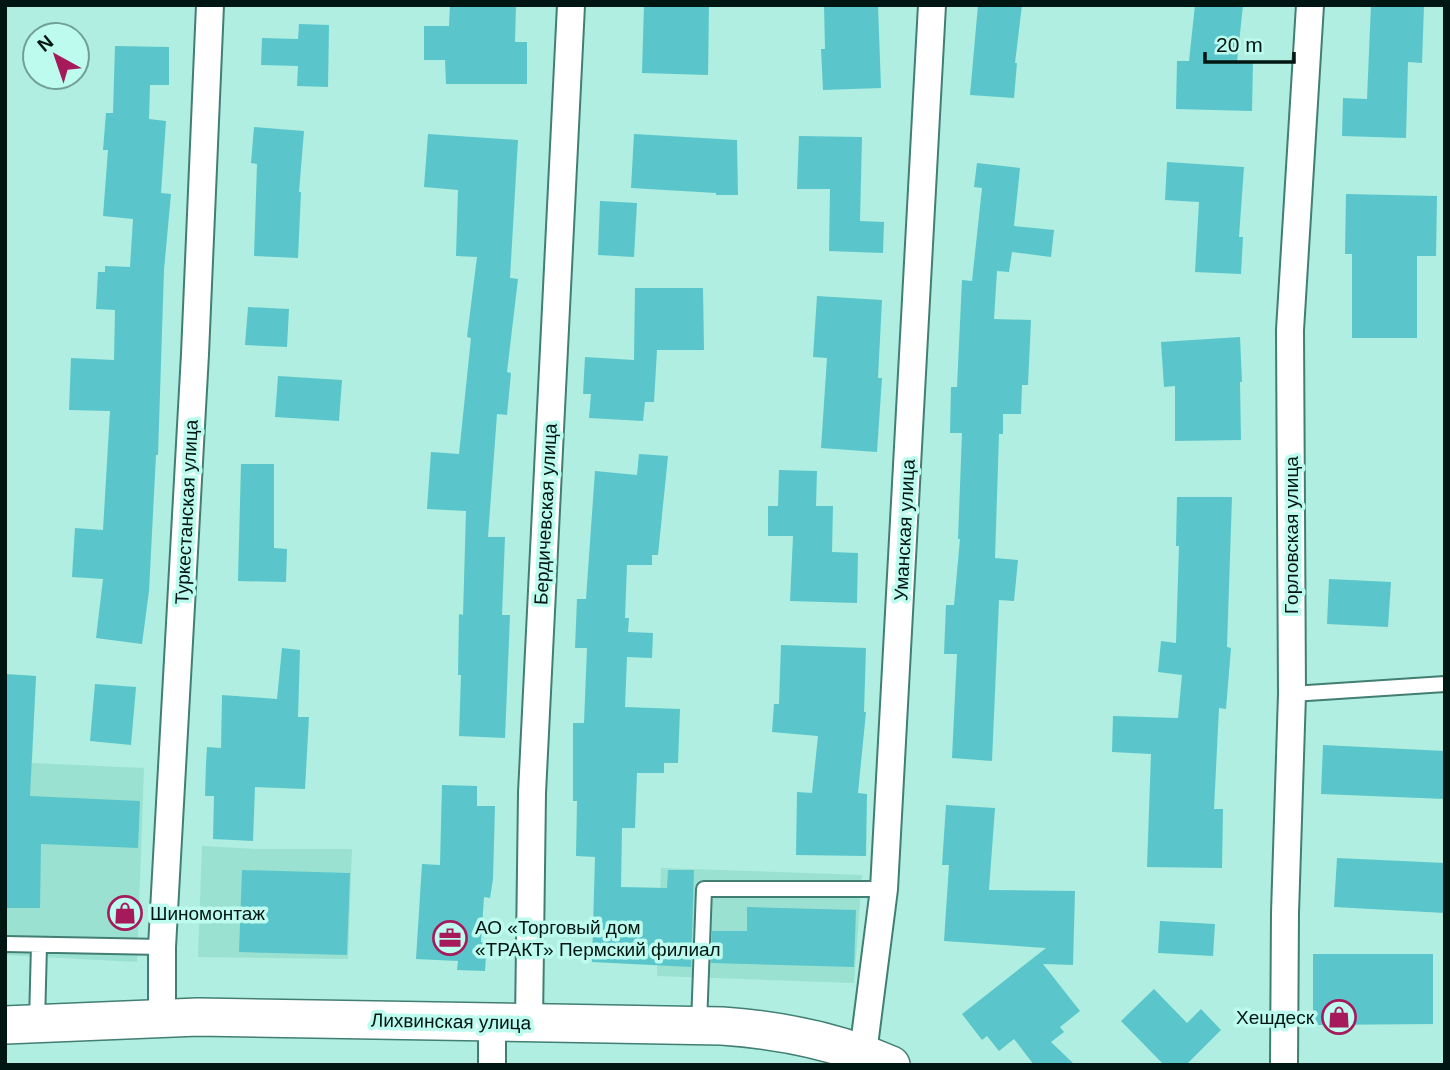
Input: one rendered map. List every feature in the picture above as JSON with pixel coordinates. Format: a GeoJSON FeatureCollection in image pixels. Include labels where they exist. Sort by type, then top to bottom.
{"type":"FeatureCollection","features":[{"type":"Feature","properties":{"kind":"main road","name":"Лихвинская улица"},"geometry":{"type":"LineString","coordinates":[[21,1024],[162,1018],[699,1025],[771,1031],[816,1039],[877,1059]]}},
{"type":"Feature","properties":{"kind":"street","name":"Туркестанская улица"},"geometry":{"type":"LineString","coordinates":[[162,1018],[162,947],[195,354],[210,5]]}},
{"type":"Feature","properties":{"kind":"street","name":"Бердичевская улица"},"geometry":{"type":"LineString","coordinates":[[529,1022],[532,793],[571,5]]}},
{"type":"Feature","properties":{"kind":"street","name":"Уманская улица"},"geometry":{"type":"LineString","coordinates":[[877,1059],[932,5]]}},
{"type":"Feature","properties":{"kind":"street","name":"Горловская улица"},"geometry":{"type":"LineString","coordinates":[[1284,1065],[1285,912],[1292,694],[1290,330],[1310,5]]}},
{"type":"Feature","properties":{"kind":"street"},"geometry":{"type":"LineString","coordinates":[[492,1022],[492,1065]]}},
{"type":"Feature","properties":{"kind":"lane"},"geometry":{"type":"LineString","coordinates":[[1292,694],[1445,684]]}},
{"type":"Feature","properties":{"kind":"lane"},"geometry":{"type":"LineString","coordinates":[[699,1025],[704,890],[884,889]]}},
{"type":"Feature","properties":{"kind":"lane"},"geometry":{"type":"LineString","coordinates":[[5,944],[162,947]]}},
{"type":"Feature","properties":{"kind":"lane"},"geometry":{"type":"LineString","coordinates":[[21,1024],[39,945]]}},
{"type":"Feature","properties":{"kind":"shaded area"},"geometry":{"type":"Polygon","coordinates":[[[5,674],[36,676],[32,763],[144,768],[137,962],[5,955],[5,674]]]}},
{"type":"Feature","properties":{"kind":"shaded area"},"geometry":{"type":"Polygon","coordinates":[[[202,846],[352,849],[348,959],[198,957],[202,846]]]}},
{"type":"Feature","properties":{"kind":"shaded area"},"geometry":{"type":"Polygon","coordinates":[[[661,868],[862,875],[854,983],[657,976],[661,868]]]}},
{"type":"Feature","properties":{"kind":"building"},"geometry":{"type":"Polygon","coordinates":[[[450,5],[516,5],[515,42],[527,42],[527,84],[446,84],[445,60],[424,60],[424,26],[449,26],[450,5]]]}},
{"type":"Feature","properties":{"kind":"building"},"geometry":{"type":"Polygon","coordinates":[[[644,5],[709,5],[708,75],[642,73],[644,5]]]}},
{"type":"Feature","properties":{"kind":"building"},"geometry":{"type":"Polygon","coordinates":[[[824,5],[878,5],[881,88],[823,90],[821,49],[825,49],[824,5]]]}},
{"type":"Feature","properties":{"kind":"building"},"geometry":{"type":"Polygon","coordinates":[[[978,5],[1022,5],[1014,98],[970,95],[978,5]]]}},
{"type":"Feature","properties":{"kind":"building"},"geometry":{"type":"Polygon","coordinates":[[[1195,5],[1243,5],[1237,62],[1253,62],[1252,111],[1176,109],[1177,61],[1189,61],[1195,5]]]}},
{"type":"Feature","properties":{"kind":"building"},"geometry":{"type":"Polygon","coordinates":[[[1371,5],[1424,5],[1422,63],[1408,62],[1406,138],[1342,136],[1343,98],[1367,99],[1371,5]]]}},
{"type":"Feature","properties":{"kind":"building"},"geometry":{"type":"Polygon","coordinates":[[[299,24],[329,25],[328,87],[297,86],[298,66],[261,65],[262,38],[298,39],[299,24]]]}},
{"type":"Feature","properties":{"kind":"building"},"geometry":{"type":"Polygon","coordinates":[[[115,46],[169,47],[169,85],[150,85],[149,119],[166,121],[161,193],[171,194],[164,270],[158,455],[149,591],[142,644],[96,638],[103,579],[72,577],[75,528],[103,530],[110,411],[69,410],[71,358],[114,360],[115,310],[96,309],[98,272],[105,272],[105,266],[130,267],[133,219],[103,216],[108,150],[103,150],[106,113],[113,113],[115,46]]]}},
{"type":"Feature","properties":{"kind":"building"},"geometry":{"type":"Polygon","coordinates":[[[254,127],[304,131],[299,192],[298,258],[254,256],[257,164],[251,163],[254,127]]]}},
{"type":"Feature","properties":{"kind":"building"},"geometry":{"type":"Polygon","coordinates":[[[428,134],[518,140],[510,278],[518,279],[507,372],[511,373],[507,415],[497,414],[488,537],[505,537],[502,615],[510,615],[505,738],[459,736],[459,614],[463,615],[466,511],[427,509],[431,452],[459,454],[471,338],[467,337],[477,257],[456,256],[458,190],[424,187],[428,134]]]}},
{"type":"Feature","properties":{"kind":"building"},"geometry":{"type":"Polygon","coordinates":[[[634,134],[737,140],[738,195],[631,188],[634,134]]]}},
{"type":"Feature","properties":{"kind":"building"},"geometry":{"type":"Polygon","coordinates":[[[799,136],[862,137],[860,221],[884,222],[883,253],[829,251],[830,189],[797,189],[799,136]]]}},
{"type":"Feature","properties":{"kind":"building"},"geometry":{"type":"Polygon","coordinates":[[[1167,162],[1244,167],[1239,237],[1243,237],[1241,274],[1195,272],[1199,202],[1165,200],[1167,162]]]}},
{"type":"Feature","properties":{"kind":"building"},"geometry":{"type":"Polygon","coordinates":[[[977,163],[1020,168],[1014,226],[1054,230],[1051,257],[1012,252],[1009,272],[997,271],[994,319],[1031,320],[1028,385],[1022,385],[1021,414],[1003,414],[1003,434],[999,434],[995,558],[1018,560],[1014,601],[999,600],[992,761],[952,758],[957,654],[944,654],[946,605],[954,605],[960,539],[962,433],[950,433],[951,387],[957,387],[962,280],[972,281],[982,188],[974,187],[977,163]]]}},
{"type":"Feature","properties":{"kind":"building"},"geometry":{"type":"Polygon","coordinates":[[[1346,194],[1437,196],[1436,256],[1417,256],[1417,338],[1352,338],[1352,254],[1345,254],[1346,194]]]}},
{"type":"Feature","properties":{"kind":"building"},"geometry":{"type":"Polygon","coordinates":[[[600,201],[637,203],[634,257],[598,255],[600,201]]]}},
{"type":"Feature","properties":{"kind":"building"},"geometry":{"type":"Polygon","coordinates":[[[635,288],[703,288],[704,350],[657,350],[654,402],[645,402],[643,421],[589,418],[591,394],[583,394],[585,357],[634,360],[635,288]]]}},
{"type":"Feature","properties":{"kind":"building"},"geometry":{"type":"Polygon","coordinates":[[[817,296],[882,300],[878,378],[882,378],[877,452],[821,448],[827,358],[813,357],[817,296]]]}},
{"type":"Feature","properties":{"kind":"building"},"geometry":{"type":"Polygon","coordinates":[[[248,307],[289,309],[287,347],[245,345],[248,307]]]}},
{"type":"Feature","properties":{"kind":"building"},"geometry":{"type":"Polygon","coordinates":[[[1240,337],[1241,440],[1175,441],[1175,386],[1164,387],[1161,342],[1240,337]]]}},
{"type":"Feature","properties":{"kind":"building"},"geometry":{"type":"Polygon","coordinates":[[[278,376],[342,380],[339,421],[275,417],[278,376]]]}},
{"type":"Feature","properties":{"kind":"building"},"geometry":{"type":"Polygon","coordinates":[[[639,454],[668,456],[658,555],[652,555],[652,565],[627,565],[625,618],[629,618],[628,632],[653,633],[652,658],[627,657],[625,707],[680,709],[678,763],[664,763],[664,773],[637,773],[635,828],[622,828],[621,887],[667,888],[668,870],[694,870],[691,967],[592,962],[595,857],[576,856],[577,801],[573,801],[573,723],[584,723],[587,648],[575,648],[577,599],[586,599],[595,471],[637,475],[639,454]]]}},
{"type":"Feature","properties":{"kind":"building"},"geometry":{"type":"Polygon","coordinates":[[[241,464],[274,464],[274,548],[287,549],[286,582],[238,581],[241,464]]]}},
{"type":"Feature","properties":{"kind":"building"},"geometry":{"type":"Polygon","coordinates":[[[779,470],[817,471],[816,506],[833,506],[832,552],[858,553],[857,603],[790,601],[793,536],[768,536],[768,506],[778,506],[779,470]]]}},
{"type":"Feature","properties":{"kind":"building"},"geometry":{"type":"Polygon","coordinates":[[[1177,497],[1232,497],[1227,647],[1231,648],[1226,709],[1219,708],[1214,809],[1223,809],[1222,868],[1147,867],[1151,754],[1112,752],[1113,716],[1178,718],[1182,675],[1158,672],[1161,641],[1176,643],[1179,546],[1176,546],[1177,497]]]}},
{"type":"Feature","properties":{"kind":"building"},"geometry":{"type":"Polygon","coordinates":[[[1329,579],[1391,582],[1388,627],[1327,624],[1329,579]]]}},
{"type":"Feature","properties":{"kind":"building"},"geometry":{"type":"Polygon","coordinates":[[[781,645],[866,648],[866,712],[858,793],[867,794],[866,856],[796,855],[797,792],[812,793],[818,736],[772,732],[774,704],[779,704],[781,645]]]}},
{"type":"Feature","properties":{"kind":"building"},"geometry":{"type":"Polygon","coordinates":[[[282,648],[300,650],[298,717],[309,717],[305,789],[255,787],[253,841],[213,839],[214,796],[205,796],[207,747],[221,748],[222,695],[277,699],[282,648]]]}},
{"type":"Feature","properties":{"kind":"building"},"geometry":{"type":"Polygon","coordinates":[[[5,674],[36,676],[30,796],[140,801],[138,848],[41,844],[40,908],[5,908],[5,674]]]}},
{"type":"Feature","properties":{"kind":"building"},"geometry":{"type":"Polygon","coordinates":[[[95,684],[136,687],[131,745],[90,741],[95,684]]]}},
{"type":"Feature","properties":{"kind":"building"},"geometry":{"type":"Polygon","coordinates":[[[1323,745],[1445,751],[1445,799],[1321,794],[1323,745]]]}},
{"type":"Feature","properties":{"kind":"building"},"geometry":{"type":"Polygon","coordinates":[[[442,785],[477,786],[477,806],[495,806],[493,879],[490,898],[484,897],[481,942],[487,942],[485,971],[457,970],[458,961],[416,959],[422,864],[440,865],[442,785]]]}},
{"type":"Feature","properties":{"kind":"building"},"geometry":{"type":"Polygon","coordinates":[[[946,805],[995,808],[989,890],[1075,891],[1073,965],[1043,964],[1080,1011],[1060,1027],[1064,1032],[1051,1042],[1075,1065],[1034,1065],[1014,1039],[999,1051],[987,1036],[982,1040],[962,1014],[1046,948],[944,941],[949,865],[942,865],[946,805]]]}},
{"type":"Feature","properties":{"kind":"building"},"geometry":{"type":"Polygon","coordinates":[[[1337,858],[1445,863],[1445,913],[1334,907],[1337,858]]]}},
{"type":"Feature","properties":{"kind":"building"},"geometry":{"type":"Polygon","coordinates":[[[242,870],[350,873],[347,955],[239,952],[242,870]]]}},
{"type":"Feature","properties":{"kind":"building"},"geometry":{"type":"Polygon","coordinates":[[[747,907],[856,910],[854,967],[711,963],[712,931],[747,931],[747,907]]]}},
{"type":"Feature","properties":{"kind":"building"},"geometry":{"type":"Polygon","coordinates":[[[1160,921],[1215,924],[1213,956],[1158,953],[1160,921]]]}},
{"type":"Feature","properties":{"kind":"building"},"geometry":{"type":"Polygon","coordinates":[[[1313,954],[1433,954],[1433,1024],[1313,1025],[1313,954]]]}},
{"type":"Feature","properties":{"kind":"building"},"geometry":{"type":"Polygon","coordinates":[[[1154,989],[1187,1023],[1201,1009],[1221,1030],[1186,1065],[1164,1065],[1121,1021],[1154,989]]]}},
{"type":"Feature","properties":{"kind":"place","name":"Шинoмонтаж"},"geometry":{"type":"Point","coordinates":[125,913]}},
{"type":"Feature","properties":{"kind":"place","name":"АО «Торговый дом «ТРАКТ» Пермский филиал"},"geometry":{"type":"Point","coordinates":[450,938]}},
{"type":"Feature","properties":{"kind":"place","name":"Хешдеск"},"geometry":{"type":"Point","coordinates":[1339,1017]}}]}
